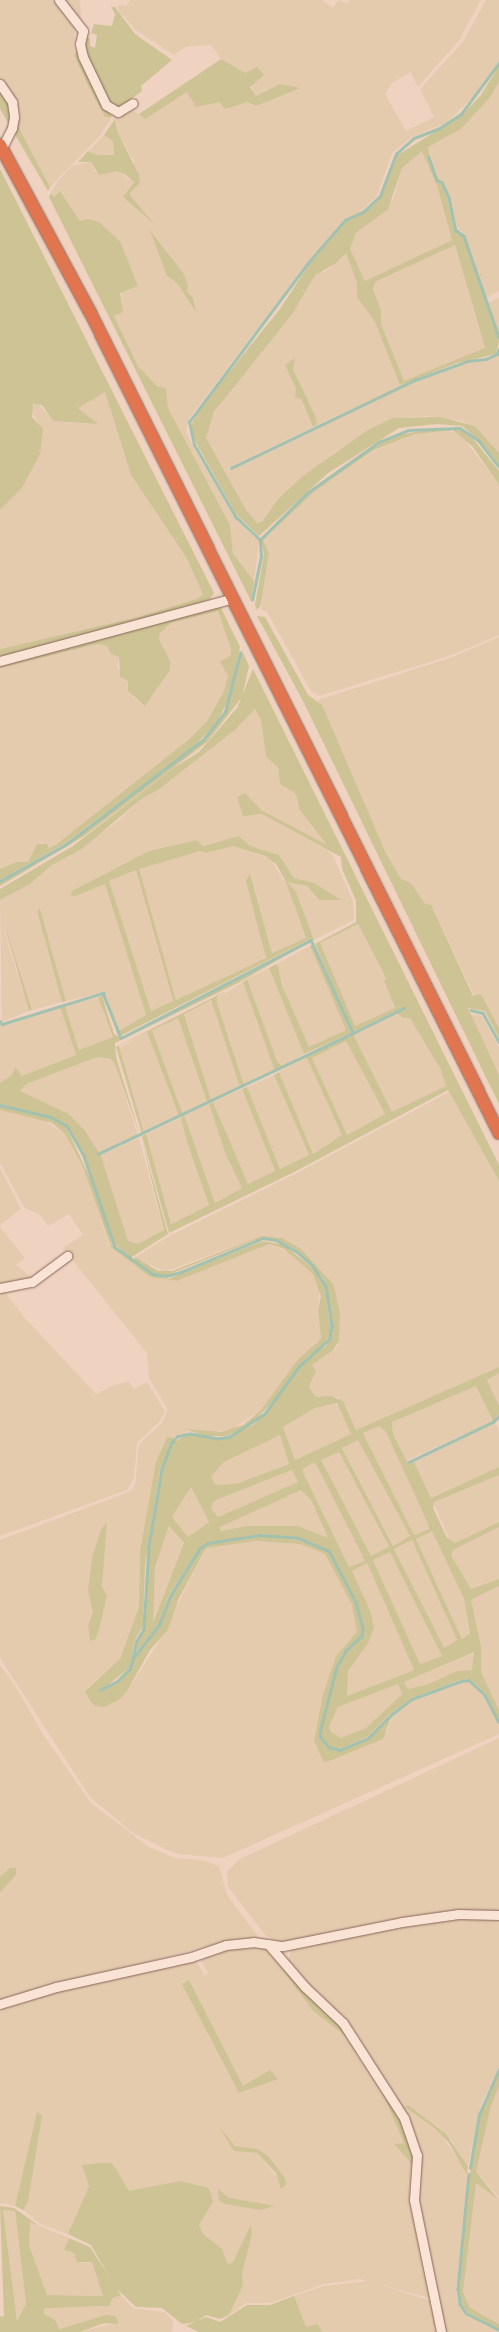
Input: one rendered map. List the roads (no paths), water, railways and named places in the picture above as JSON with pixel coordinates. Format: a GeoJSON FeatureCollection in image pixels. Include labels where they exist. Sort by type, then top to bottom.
{"type":"FeatureCollection","features":[{"type":"Feature","properties":{"kind":"highway"},"geometry":{"type":"LineString","coordinates":[[1,146],[91,314],[499,1133]]}},
{"type":"Feature","properties":{"kind":"street"},"geometry":{"type":"LineString","coordinates":[[59,0],[83,31],[80,44],[83,57],[106,105],[118,112],[133,103]]}},
{"type":"Feature","properties":{"kind":"street"},"geometry":{"type":"LineString","coordinates":[[0,84],[12,102],[14,117],[12,128],[1,146]]}},
{"type":"Feature","properties":{"kind":"street"},"geometry":{"type":"LineString","coordinates":[[0,661],[233,598]]}},
{"type":"Feature","properties":{"kind":"street"},"geometry":{"type":"LineString","coordinates":[[0,1288],[14,1288],[32,1282],[67,1256]]}},
{"type":"Feature","properties":{"kind":"street"},"geometry":{"type":"LineString","coordinates":[[0,2004],[73,1983],[191,1957],[226,1945],[298,1945],[433,1917],[499,1915]]}},
{"type":"Feature","properties":{"kind":"street"},"geometry":{"type":"LineString","coordinates":[[268,1944],[305,1987],[343,2023],[404,2118],[417,2155],[414,2200],[442,2332]]}},
{"type":"Feature","properties":{"kind":"waterway"},"geometry":{"type":"LineString","coordinates":[[260,540],[236,518],[194,445],[189,422],[307,264],[345,220],[363,212],[380,196],[396,154],[414,138],[438,129],[461,114],[499,63]]}},
{"type":"Feature","properties":{"kind":"waterway"},"geometry":{"type":"LineString","coordinates":[[429,157],[437,180],[442,182],[449,198],[456,230],[464,236],[499,337]]}},
{"type":"Feature","properties":{"kind":"waterway"},"geometry":{"type":"LineString","coordinates":[[231,468],[415,380],[468,361],[486,359],[497,354],[499,349]]}},
{"type":"Feature","properties":{"kind":"waterway"},"geometry":{"type":"LineString","coordinates":[[252,600],[261,556],[260,540],[307,493],[379,442],[408,430],[460,428],[479,441],[499,467]]}},
{"type":"Feature","properties":{"kind":"waterway"},"geometry":{"type":"LineString","coordinates":[[0,881],[65,845],[203,740],[225,712],[240,653]]}},
{"type":"Feature","properties":{"kind":"waterway"},"geometry":{"type":"LineString","coordinates":[[0,1021],[2,1024],[103,993],[121,1038],[311,940],[353,1033],[404,1008]]}},
{"type":"Feature","properties":{"kind":"waterway"},"geometry":{"type":"LineString","coordinates":[[471,1010],[483,1013],[499,1042]]}},
{"type":"Feature","properties":{"kind":"waterway"},"geometry":{"type":"LineString","coordinates":[[98,1154],[353,1033]]}},
{"type":"Feature","properties":{"kind":"waterway"},"geometry":{"type":"LineString","coordinates":[[0,1105],[51,1117],[67,1126],[84,1156],[115,1247],[153,1274],[166,1276],[181,1272],[263,1238],[276,1240],[296,1251],[313,1266],[326,1286],[332,1326],[330,1339],[300,1366],[265,1414],[230,1437],[218,1439],[190,1434],[177,1437],[172,1443],[162,1469],[149,1547],[144,1629],[137,1641],[131,1668],[117,1682],[101,1690]]}},
{"type":"Feature","properties":{"kind":"waterway"},"geometry":{"type":"LineString","coordinates":[[409,1462],[493,1422],[499,1416]]}},
{"type":"Feature","properties":{"kind":"waterway"},"geometry":{"type":"LineString","coordinates":[[134,1657],[159,1625],[170,1596],[200,1548],[208,1543],[259,1535],[298,1538],[329,1551],[356,1602],[363,1628],[362,1636],[346,1651],[337,1667],[320,1736],[329,1747],[340,1750],[368,1738],[392,1714],[412,1699],[461,1681],[469,1680],[485,1695],[499,1722]]}},
{"type":"Feature","properties":{"kind":"waterway"},"geometry":{"type":"LineString","coordinates":[[470,2168],[479,2115],[499,2069]]}},
{"type":"Feature","properties":{"kind":"waterway"},"geometry":{"type":"LineString","coordinates":[[469,2174],[458,2289],[460,2304],[466,2313],[499,2330]]}}]}
